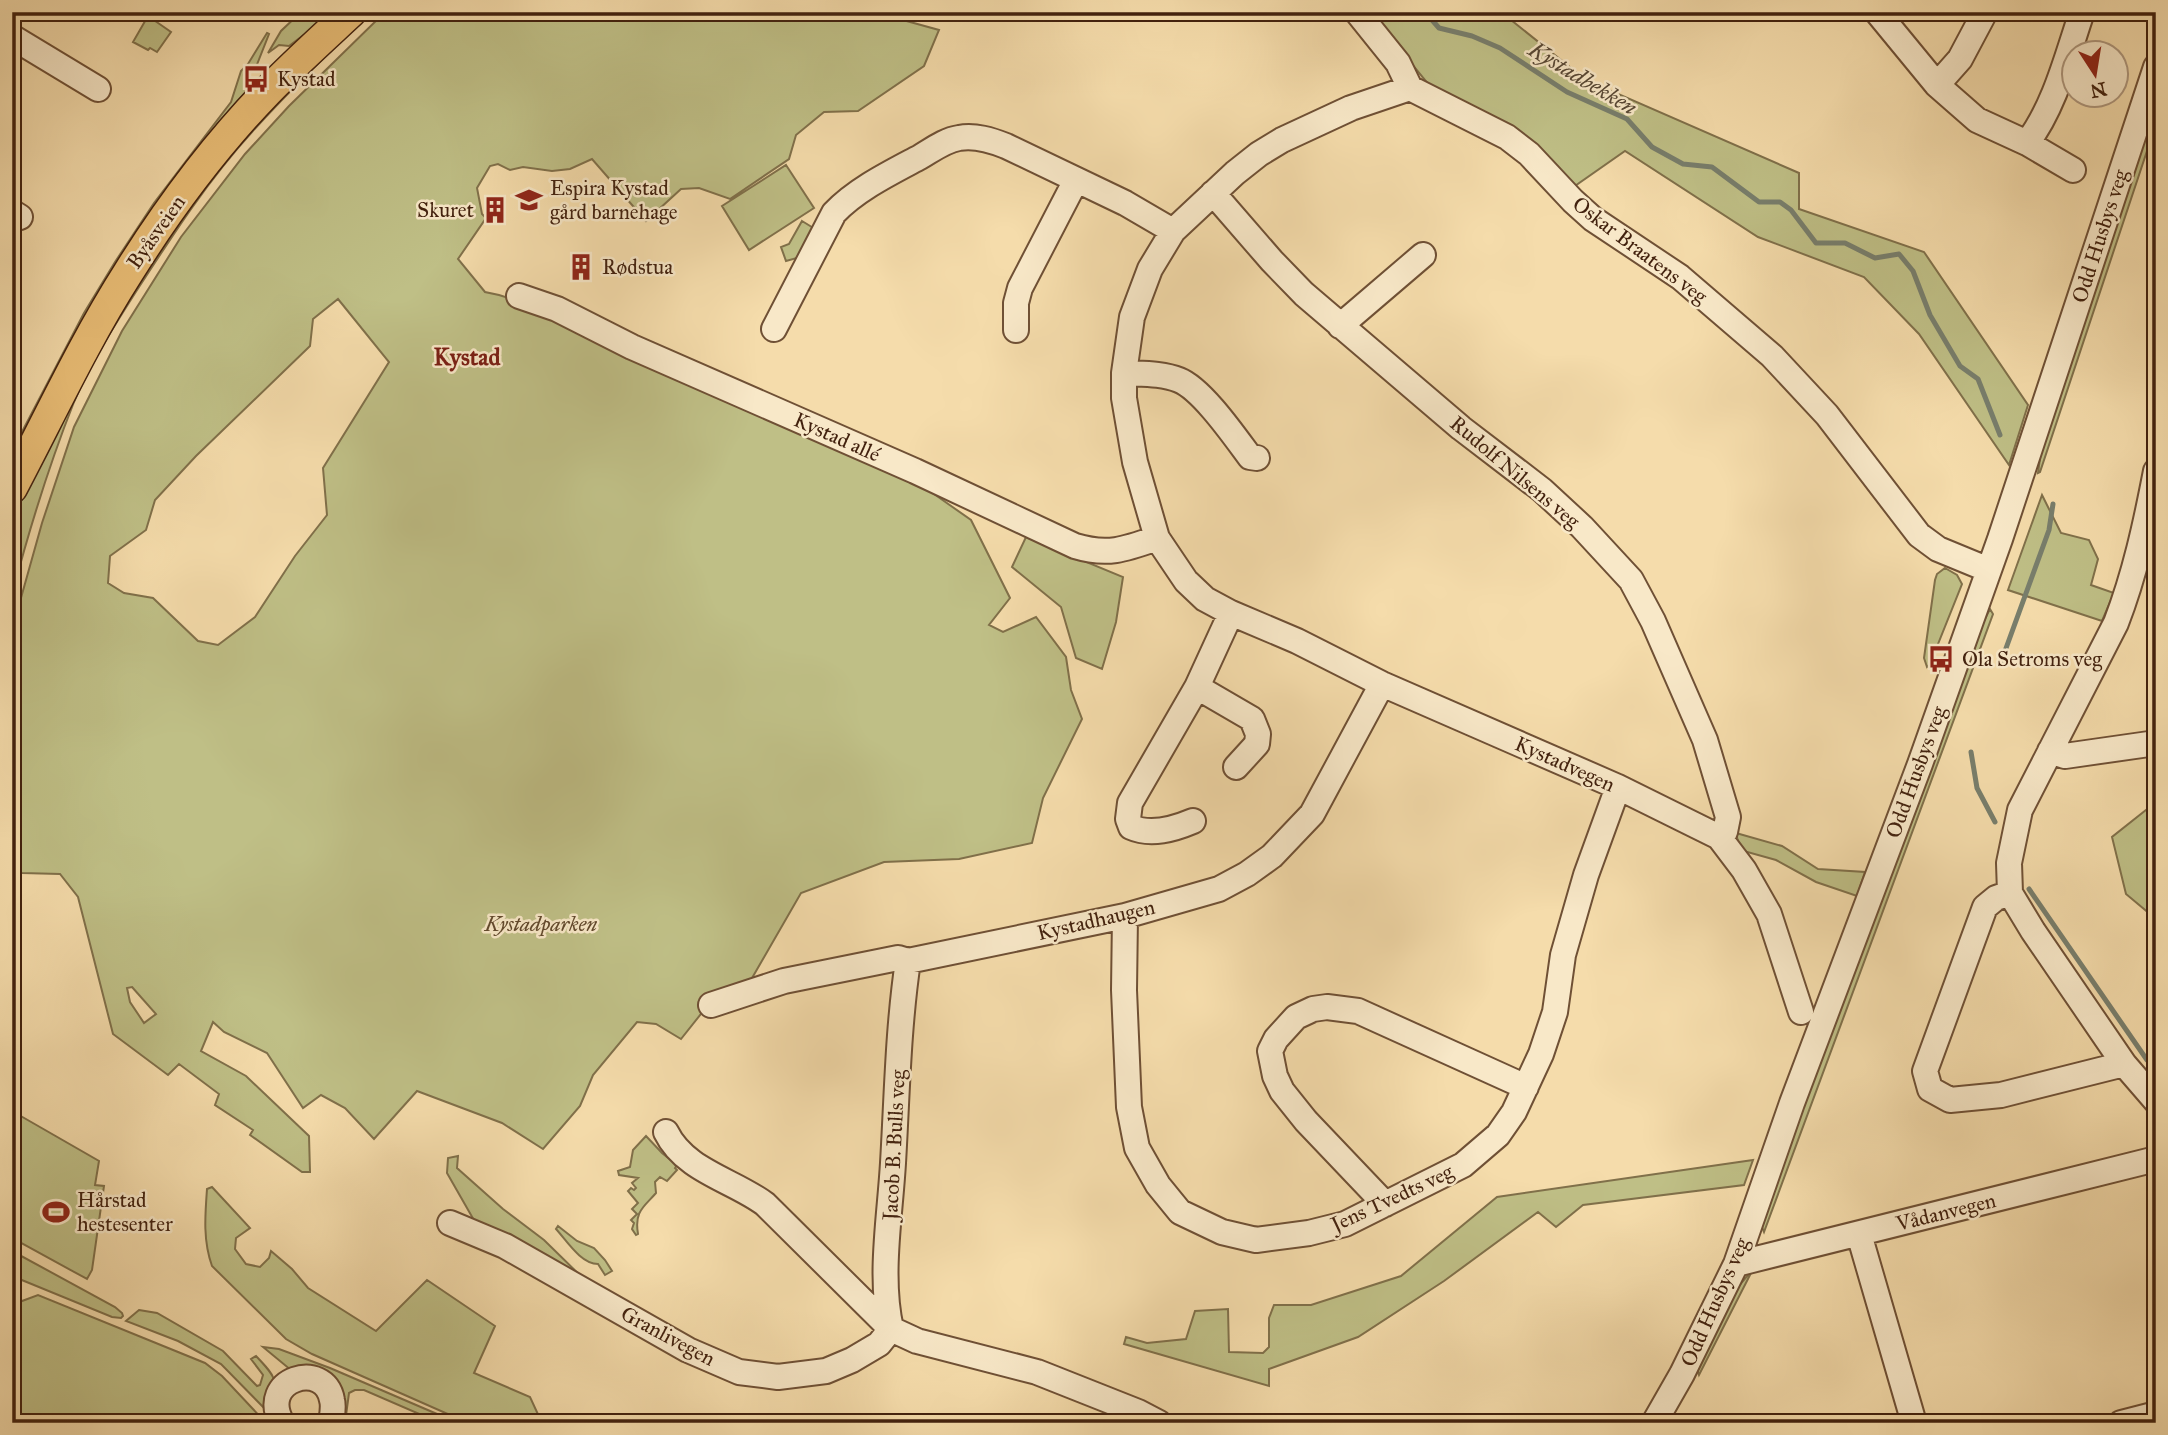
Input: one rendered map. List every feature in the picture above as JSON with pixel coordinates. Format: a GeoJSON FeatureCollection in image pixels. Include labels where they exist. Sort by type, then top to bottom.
{"type":"FeatureCollection","features":[{"type":"Feature","properties":{"kind":"main road","name":"Byåsveien"},"geometry":{"type":"LineString","coordinates":[[12,488],[126,275],[174,205],[208,160],[266,93],[351,12]]}},
{"type":"Feature","properties":{"kind":"street"},"geometry":{"type":"LineString","coordinates":[[1157,538],[1135,462],[1124,398],[1124,373],[1132,317],[1150,269],[1173,231],[1259,155],[1282,140],[1351,108],[1410,88],[1398,62],[1357,12]]}},
{"type":"Feature","properties":{"kind":"street"},"geometry":{"type":"LineString","coordinates":[[1937,85],[1960,58],[1985,12]]}},
{"type":"Feature","properties":{"kind":"street"},"geometry":{"type":"LineString","coordinates":[[2027,143],[2039,127],[2082,12]]}},
{"type":"Feature","properties":{"kind":"street"},"geometry":{"type":"LineString","coordinates":[[1879,13],[1937,85],[1977,120],[2027,143],[2073,170]]}},
{"type":"Feature","properties":{"kind":"street"},"geometry":{"type":"LineString","coordinates":[[12,37],[98,89]]}},
{"type":"Feature","properties":{"kind":"street","name":"Odd Husbys veg"},"geometry":{"type":"LineString","coordinates":[[1654,1423],[1682,1374],[1736,1264],[1792,1103],[1920,764],[1989,570],[2156,67]]}},
{"type":"Feature","properties":{"kind":"street","name":"Oskar Braatens veg"},"geometry":{"type":"LineString","coordinates":[[1410,88],[1507,137],[1529,154],[1593,219],[1680,277],[1772,356],[1828,415],[1919,535],[1938,549],[1989,570]]}},
{"type":"Feature","properties":{"kind":"street"},"geometry":{"type":"LineString","coordinates":[[774,329],[834,213],[881,178],[944,143],[962,137],[989,139],[1125,203],[1173,231]]}},
{"type":"Feature","properties":{"kind":"street"},"geometry":{"type":"LineString","coordinates":[[1016,330],[1016,303],[1020,288],[1076,180]]}},
{"type":"Feature","properties":{"kind":"street","name":"Rudolf Nilsens veg"},"geometry":{"type":"LineString","coordinates":[[1213,193],[1272,261],[1340,327],[1461,428],[1542,490],[1582,527],[1631,580],[1653,621],[1705,740],[1728,817],[1725,832],[1719,837]]}},
{"type":"Feature","properties":{"kind":"street"},"geometry":{"type":"LineString","coordinates":[[1340,327],[1423,255]]}},
{"type":"Feature","properties":{"kind":"street","name":"Kystad allé"},"geometry":{"type":"LineString","coordinates":[[519,296],[557,309],[632,347],[915,471],[1075,546],[1094,552],[1112,552],[1157,538]]}},
{"type":"Feature","properties":{"kind":"street"},"geometry":{"type":"LineString","coordinates":[[1124,373],[1154,374],[1183,381],[1199,394],[1250,457],[1257,458]]}},
{"type":"Feature","properties":{"kind":"street"},"geometry":{"type":"LineString","coordinates":[[2156,471],[2134,572],[2116,623],[2020,810],[2009,863],[2010,893],[2033,931],[2124,1065],[2156,1101]]}},
{"type":"Feature","properties":{"kind":"street","name":"Kystadvegen"},"geometry":{"type":"LineString","coordinates":[[1157,538],[1186,581],[1205,599],[1231,613],[1297,641],[1382,684],[1618,787],[1719,837],[1744,870],[1769,914],[1801,1012]]}},
{"type":"Feature","properties":{"kind":"street"},"geometry":{"type":"LineString","coordinates":[[1193,821],[1153,832],[1139,831],[1131,827],[1128,819],[1129,803],[1197,687],[1231,613]]}},
{"type":"Feature","properties":{"kind":"street","name":"Kystadhaugen"},"geometry":{"type":"LineString","coordinates":[[711,1005],[784,981],[898,958],[908,961],[1125,916],[1219,889],[1272,856],[1312,814],[1382,684]]}},
{"type":"Feature","properties":{"kind":"street"},"geometry":{"type":"LineString","coordinates":[[1197,687],[1252,719],[1258,734],[1256,744],[1236,766]]}},
{"type":"Feature","properties":{"kind":"street"},"geometry":{"type":"LineString","coordinates":[[2050,751],[2065,756],[2156,743]]}},
{"type":"Feature","properties":{"kind":"street","name":"Jens Tvedts veg"},"geometry":{"type":"LineString","coordinates":[[1125,916],[1124,990],[1129,1107],[1137,1148],[1158,1185],[1180,1212],[1222,1232],[1256,1240],[1309,1233],[1345,1224],[1463,1165],[1498,1135],[1514,1112],[1541,1054],[1555,1012],[1567,942],[1586,875],[1618,787]]}},
{"type":"Feature","properties":{"kind":"street"},"geometry":{"type":"LineString","coordinates":[[2010,893],[1996,898],[1984,907],[1925,1070],[1930,1089],[1950,1100],[2001,1096],[2124,1065]]}},
{"type":"Feature","properties":{"kind":"street","name":"Jacob B. Bulls veg"},"geometry":{"type":"LineString","coordinates":[[891,1329],[886,1306],[887,1249],[898,1063],[908,961]]}},
{"type":"Feature","properties":{"kind":"street"},"geometry":{"type":"LineString","coordinates":[[1385,1205],[1306,1121],[1282,1091],[1275,1076],[1270,1051],[1276,1039],[1296,1017],[1313,1009],[1327,1007],[1358,1011],[1526,1087]]}},
{"type":"Feature","properties":{"kind":"street"},"geometry":{"type":"LineString","coordinates":[[666,1132],[670,1142],[689,1161],[752,1194],[765,1204],[891,1329],[917,1341],[1037,1373],[1138,1412],[1159,1423]]}},
{"type":"Feature","properties":{"kind":"street","name":"Vådanvegen"},"geometry":{"type":"LineString","coordinates":[[1736,1264],[2156,1159]]}},
{"type":"Feature","properties":{"kind":"street","name":"Granlivegen"},"geometry":{"type":"LineString","coordinates":[[450,1223],[505,1246],[685,1348],[739,1372],[778,1377],[827,1371],[879,1344],[891,1329]]}},
{"type":"Feature","properties":{"kind":"street"},"geometry":{"type":"LineString","coordinates":[[1859,1234],[1914,1423]]}},
{"type":"Feature","properties":{"kind":"street"},"geometry":{"type":"LineString","coordinates":[[282,1423],[277,1414],[278,1396],[289,1382],[307,1377],[317,1380],[330,1393],[333,1402],[331,1423]]}},
{"type":"Feature","properties":{"kind":"street"},"geometry":{"type":"LineString","coordinates":[[2121,1423],[2156,1414]]}},
{"type":"Feature","properties":{"kind":"green space"},"geometry":{"type":"Polygon","coordinates":[[[301,12],[334,12],[289,46],[279,45],[268,53],[281,31],[301,12]]]}},
{"type":"Feature","properties":{"kind":"green space"},"geometry":{"type":"Polygon","coordinates":[[[368,12],[373,12],[281,101],[221,168],[113,329],[74,402],[40,498],[12,595],[12,521],[28,481],[96,347],[199,186],[326,48],[368,12]]]}},
{"type":"Feature","properties":{"kind":"green space","name":"Kystadparken"},"geometry":{"type":"Polygon","coordinates":[[[385,12],[428,15],[433,12],[874,12],[939,30],[924,66],[858,111],[824,112],[796,135],[789,159],[730,199],[699,188],[681,189],[646,221],[592,159],[570,169],[552,171],[523,167],[510,170],[498,164],[490,166],[477,188],[482,214],[486,218],[458,259],[485,292],[530,305],[917,482],[971,520],[1010,598],[989,625],[1003,632],[1036,617],[1066,657],[1071,690],[1082,719],[1043,798],[1032,843],[959,859],[884,862],[801,893],[748,985],[720,990],[681,1039],[656,1024],[637,1022],[593,1075],[580,1106],[543,1149],[502,1123],[417,1091],[374,1139],[345,1108],[321,1095],[303,1108],[267,1053],[224,1032],[213,1022],[201,1051],[246,1076],[309,1136],[310,1172],[302,1172],[250,1135],[253,1130],[215,1105],[219,1094],[179,1064],[168,1075],[113,1034],[78,897],[60,874],[22,873],[12,869],[12,630],[42,523],[74,427],[122,331],[181,237],[245,154],[289,106],[385,12]],[[338,299],[313,319],[310,346],[196,456],[155,500],[146,530],[110,556],[108,583],[124,593],[153,598],[198,641],[218,645],[255,617],[295,556],[327,515],[323,468],[389,362],[338,299]],[[132,987],[127,988],[130,1002],[144,1023],[156,1014],[132,987]]]}},
{"type":"Feature","properties":{"kind":"green space"},"geometry":{"type":"Polygon","coordinates":[[[1369,12],[1501,12],[1586,80],[1799,173],[1799,209],[1924,252],[2028,405],[2009,465],[1919,334],[1864,277],[1758,237],[1625,151],[1572,188],[1429,85],[1369,12]]]}},
{"type":"Feature","properties":{"kind":"green space"},"geometry":{"type":"Polygon","coordinates":[[[148,16],[171,32],[157,52],[133,42],[148,16]]]}},
{"type":"Feature","properties":{"kind":"green space"},"geometry":{"type":"Polygon","coordinates":[[[267,33],[269,34],[256,67],[252,71],[249,69],[244,75],[252,83],[12,466],[12,451],[84,313],[154,203],[231,102],[241,71],[267,33]]]}},
{"type":"Feature","properties":{"kind":"green space"},"geometry":{"type":"Polygon","coordinates":[[[2145,136],[2149,145],[2038,473],[2041,451],[2145,136]]]}},
{"type":"Feature","properties":{"kind":"green space"},"geometry":{"type":"Polygon","coordinates":[[[786,165],[814,208],[749,250],[722,206],[786,165]]]}},
{"type":"Feature","properties":{"kind":"green space"},"geometry":{"type":"Polygon","coordinates":[[[802,221],[815,229],[797,258],[786,261],[781,247],[789,244],[802,221]]]}},
{"type":"Feature","properties":{"kind":"green space"},"geometry":{"type":"Polygon","coordinates":[[[2042,495],[2061,533],[2089,540],[2098,559],[2091,585],[2114,593],[2102,621],[2008,590],[2042,495]]]}},
{"type":"Feature","properties":{"kind":"green space"},"geometry":{"type":"Polygon","coordinates":[[[1026,537],[1123,577],[1116,622],[1102,669],[1076,658],[1061,607],[1012,567],[1026,537]]]}},
{"type":"Feature","properties":{"kind":"green space"},"geometry":{"type":"Polygon","coordinates":[[[1945,568],[1957,575],[1962,584],[1927,667],[1924,658],[1935,580],[1937,574],[1945,568]]]}},
{"type":"Feature","properties":{"kind":"green space"},"geometry":{"type":"Polygon","coordinates":[[[1990,609],[1993,614],[1764,1232],[1762,1227],[1796,1123],[1970,648],[1990,609]]]}},
{"type":"Feature","properties":{"kind":"green space"},"geometry":{"type":"Polygon","coordinates":[[[2156,802],[2156,919],[2126,894],[2112,837],[2156,802]]]}},
{"type":"Feature","properties":{"kind":"green space"},"geometry":{"type":"Polygon","coordinates":[[[1736,833],[1782,846],[1818,869],[1865,872],[1857,896],[1816,882],[1776,860],[1740,850],[1736,833]]]}},
{"type":"Feature","properties":{"kind":"green space","name":"Hårstad hestesenter"},"geometry":{"type":"Polygon","coordinates":[[[12,1111],[99,1161],[95,1185],[104,1186],[92,1270],[87,1279],[12,1238],[12,1111]]]}},
{"type":"Feature","properties":{"kind":"green space"},"geometry":{"type":"Polygon","coordinates":[[[646,1136],[677,1165],[677,1170],[667,1181],[660,1177],[655,1182],[656,1193],[639,1215],[636,1235],[631,1220],[637,1214],[632,1209],[638,1203],[628,1191],[636,1188],[632,1183],[638,1178],[619,1175],[618,1171],[630,1167],[633,1150],[646,1136]]]}},
{"type":"Feature","properties":{"kind":"green space"},"geometry":{"type":"Polygon","coordinates":[[[458,1156],[457,1168],[503,1209],[544,1240],[593,1288],[479,1229],[447,1173],[448,1158],[458,1156]]]}},
{"type":"Feature","properties":{"kind":"green space"},"geometry":{"type":"Polygon","coordinates":[[[1753,1160],[1744,1185],[1583,1205],[1556,1227],[1538,1212],[1444,1281],[1358,1337],[1269,1369],[1269,1386],[1124,1344],[1126,1337],[1147,1343],[1186,1339],[1195,1311],[1228,1309],[1229,1352],[1263,1353],[1269,1347],[1269,1318],[1274,1305],[1311,1305],[1401,1276],[1497,1197],[1753,1160]]]}},
{"type":"Feature","properties":{"kind":"green space"},"geometry":{"type":"Polygon","coordinates":[[[212,1187],[250,1228],[236,1238],[235,1249],[246,1264],[260,1267],[269,1258],[271,1251],[292,1269],[308,1288],[376,1331],[427,1280],[495,1326],[474,1373],[530,1397],[542,1423],[468,1423],[312,1354],[286,1339],[212,1266],[207,1247],[205,1219],[207,1189],[212,1187]]]}},
{"type":"Feature","properties":{"kind":"green space"},"geometry":{"type":"Polygon","coordinates":[[[558,1226],[577,1241],[594,1248],[612,1271],[605,1275],[598,1264],[580,1256],[556,1229],[558,1226]]]}},
{"type":"Feature","properties":{"kind":"green space"},"geometry":{"type":"Polygon","coordinates":[[[12,1251],[115,1307],[123,1316],[112,1317],[12,1276],[12,1251]]]}},
{"type":"Feature","properties":{"kind":"green space"},"geometry":{"type":"Polygon","coordinates":[[[1748,1275],[1699,1375],[1697,1369],[1737,1288],[1748,1275]]]}},
{"type":"Feature","properties":{"kind":"green space"},"geometry":{"type":"Polygon","coordinates":[[[12,1293],[22,1301],[38,1295],[205,1363],[222,1376],[266,1423],[12,1423],[12,1293]]]}},
{"type":"Feature","properties":{"kind":"green space"},"geometry":{"type":"Polygon","coordinates":[[[139,1310],[157,1313],[223,1351],[257,1386],[260,1385],[263,1375],[251,1359],[256,1356],[273,1376],[274,1387],[268,1412],[221,1364],[178,1341],[126,1321],[139,1310]]]}},
{"type":"Feature","properties":{"kind":"green space"},"geometry":{"type":"Polygon","coordinates":[[[263,1347],[279,1349],[330,1368],[458,1423],[440,1423],[364,1390],[355,1390],[349,1393],[345,1423],[340,1423],[337,1408],[263,1347]]]}},
{"type":"Feature","properties":{"kind":"waterway","name":"Kystadbekken"},"geometry":{"type":"LineString","coordinates":[[1425,12],[1439,28],[1472,36],[1500,48],[1567,92],[1627,119],[1652,147],[1683,164],[1712,167],[1759,202],[1780,202],[1791,210],[1816,243],[1845,243],[1875,258],[1899,254],[1913,271],[1930,315],[1960,366],[1978,379],[2000,435]]}},
{"type":"Feature","properties":{"kind":"waterway","name":"Kystadbekken"},"geometry":{"type":"LineString","coordinates":[[2001,662],[2049,530],[2053,504]]}},
{"type":"Feature","properties":{"kind":"waterway","name":"Kystadbekken"},"geometry":{"type":"LineString","coordinates":[[1971,752],[1977,788],[1995,822]]}},
{"type":"Feature","properties":{"kind":"waterway","name":"Kystadbekken"},"geometry":{"type":"LineString","coordinates":[[2029,889],[2147,1060],[2156,1069]]}},
{"type":"Feature","properties":{"kind":"place","name":"Kystad"},"geometry":{"type":"Point","coordinates":[256,79]}},
{"type":"Feature","properties":{"kind":"place","name":"Espira Kystad gård barnehage"},"geometry":{"type":"Point","coordinates":[529,200]}},
{"type":"Feature","properties":{"kind":"place","name":"Skuret"},"geometry":{"type":"Point","coordinates":[495,210]}},
{"type":"Feature","properties":{"kind":"place","name":"Rødstua"},"geometry":{"type":"Point","coordinates":[581,267]}},
{"type":"Feature","properties":{"kind":"place","name":"Ola Setroms veg"},"geometry":{"type":"Point","coordinates":[1941,659]}},
{"type":"Feature","properties":{"kind":"place","name":"Hårstad hestesenter"},"geometry":{"type":"Point","coordinates":[56,1212]}},
{"type":"Feature","properties":{"kind":"district","name":"Kystad"},"geometry":{"type":"Point","coordinates":[467,357]}}]}
